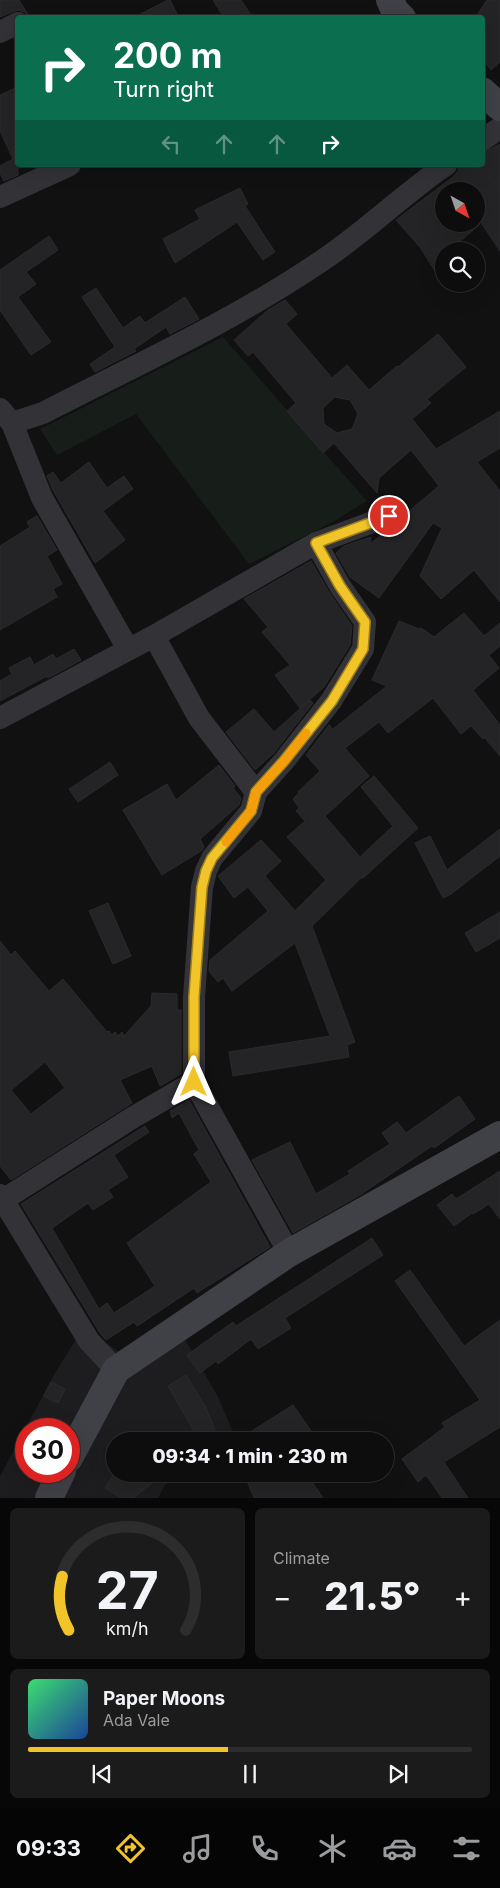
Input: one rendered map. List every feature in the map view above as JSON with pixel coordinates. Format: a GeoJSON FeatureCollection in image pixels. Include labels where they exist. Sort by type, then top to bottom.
{"type":"FeatureCollection","features":[{"type":"Feature","properties":{"kind":"main road"},"geometry":{"type":"LineString","coordinates":[[485,94],[500,107]]}},
{"type":"Feature","properties":{"kind":"main road"},"geometry":{"type":"LineString","coordinates":[[80,1437],[116,1370],[289,1253],[500,1135]]}},
{"type":"Feature","properties":{"kind":"main road"},"geometry":{"type":"LineString","coordinates":[[49,1498],[56,1483]]}},
{"type":"Feature","properties":{"kind":"street"},"geometry":{"type":"LineString","coordinates":[[0,32],[15,24]]}},
{"type":"Feature","properties":{"kind":"street"},"geometry":{"type":"LineString","coordinates":[[485,138],[500,128]]}},
{"type":"Feature","properties":{"kind":"street"},"geometry":{"type":"LineString","coordinates":[[0,197],[66,167]]}},
{"type":"Feature","properties":{"kind":"street"},"geometry":{"type":"LineString","coordinates":[[128,649],[42,498],[6,416],[43,413],[238,313],[321,262],[443,167]]}},
{"type":"Feature","properties":{"kind":"street"},"geometry":{"type":"LineString","coordinates":[[0,718],[154,636],[316,543],[389,516]]}},
{"type":"Feature","properties":{"kind":"street"},"geometry":{"type":"LineString","coordinates":[[289,1253],[194,1082],[194,997],[202,887],[212,858],[251,811],[256,792],[284,761],[332,701],[363,649],[365,622],[340,586],[316,543]]}},
{"type":"Feature","properties":{"kind":"street"},"geometry":{"type":"LineString","coordinates":[[154,636],[199,718],[256,792]]}},
{"type":"Feature","properties":{"kind":"street"},"geometry":{"type":"LineString","coordinates":[[116,1370],[90,1341],[2,1197],[194,1082]]}},
{"type":"Feature","properties":{"kind":"shaded area"},"geometry":{"type":"Polygon","coordinates":[[[223,337],[367,501],[331,523],[249,564],[136,414],[57,455],[40,429],[223,337]]]}},
{"type":"Feature","properties":{"kind":"shaded area"},"geometry":{"type":"Polygon","coordinates":[[[84,1327],[126,1357],[183,1336],[218,1397],[233,1432],[106,1432],[106,1482],[169,1482],[165,1485],[158,1498],[0,1498],[0,1476],[15,1448],[15,1483],[80,1483],[80,1418],[31,1418],[55,1373],[84,1327]]]}},
{"type":"Feature","properties":{"kind":"building"},"geometry":{"type":"Polygon","coordinates":[[[0,0],[19,0],[28,15],[18,10],[0,17],[0,0]]]}},
{"type":"Feature","properties":{"kind":"building"},"geometry":{"type":"Polygon","coordinates":[[[170,0],[178,15],[139,15],[170,0]]]}},
{"type":"Feature","properties":{"kind":"building"},"geometry":{"type":"Polygon","coordinates":[[[213,0],[241,0],[251,15],[222,15],[213,0]]]}},
{"type":"Feature","properties":{"kind":"building"},"geometry":{"type":"Polygon","coordinates":[[[487,0],[500,0],[500,62],[491,70],[485,62],[485,15],[477,15],[487,0]]]}},
{"type":"Feature","properties":{"kind":"building"},"geometry":{"type":"Polygon","coordinates":[[[15,88],[15,167],[18,167],[18,175],[4,181],[0,173],[0,166],[13,159],[0,131],[0,95],[15,88]]]}},
{"type":"Feature","properties":{"kind":"building"},"geometry":{"type":"Polygon","coordinates":[[[500,144],[500,251],[485,228],[485,182],[446,182],[454,176],[459,167],[485,167],[485,152],[500,144]]]}},
{"type":"Feature","properties":{"kind":"building"},"geometry":{"type":"Polygon","coordinates":[[[240,188],[248,204],[245,206],[275,252],[263,260],[237,222],[175,263],[163,239],[200,219],[195,210],[240,188]]]}},
{"type":"Feature","properties":{"kind":"building"},"geometry":{"type":"Polygon","coordinates":[[[435,190],[435,232],[471,232],[459,242],[435,242],[435,271],[420,247],[396,220],[435,190]]]}},
{"type":"Feature","properties":{"kind":"building"},"geometry":{"type":"Polygon","coordinates":[[[49,236],[58,250],[26,272],[36,284],[18,297],[51,342],[31,355],[0,310],[0,270],[49,236]]]}},
{"type":"Feature","properties":{"kind":"building"},"geometry":{"type":"Polygon","coordinates":[[[96,288],[123,328],[140,316],[145,323],[185,297],[199,319],[170,334],[166,327],[134,349],[136,351],[95,372],[90,364],[115,347],[82,297],[96,288]]]}},
{"type":"Feature","properties":{"kind":"building"},"geometry":{"type":"Polygon","coordinates":[[[285,300],[297,314],[286,324],[332,378],[347,365],[369,390],[438,334],[466,367],[427,399],[431,403],[412,419],[436,449],[500,411],[500,448],[477,462],[500,491],[500,602],[474,570],[441,599],[420,576],[442,528],[433,523],[379,598],[350,577],[336,553],[344,546],[371,537],[370,544],[385,532],[399,525],[402,517],[439,486],[411,450],[379,478],[377,493],[334,443],[323,453],[287,411],[296,403],[253,352],[248,356],[234,340],[268,310],[285,300]],[[335,397],[323,408],[324,424],[337,433],[352,429],[358,414],[350,400],[335,397]]]}},
{"type":"Feature","properties":{"kind":"building"},"geometry":{"type":"Polygon","coordinates":[[[89,462],[107,488],[124,476],[133,489],[103,511],[125,540],[95,563],[54,492],[47,476],[53,472],[61,483],[89,462]]]}},
{"type":"Feature","properties":{"kind":"building"},"geometry":{"type":"Polygon","coordinates":[[[37,516],[57,550],[47,556],[62,584],[53,589],[57,597],[0,630],[0,546],[30,527],[27,522],[37,516]]]}},
{"type":"Feature","properties":{"kind":"building"},"geometry":{"type":"Polygon","coordinates":[[[311,561],[352,626],[350,645],[324,687],[300,708],[275,675],[290,665],[262,632],[268,627],[244,599],[311,561]]]}},
{"type":"Feature","properties":{"kind":"building"},"geometry":{"type":"Polygon","coordinates":[[[464,613],[484,636],[500,623],[500,646],[489,655],[499,668],[473,690],[500,725],[500,756],[484,737],[483,739],[471,726],[461,734],[433,698],[388,733],[379,722],[345,748],[369,776],[325,816],[360,857],[393,826],[361,787],[374,776],[418,828],[362,877],[312,926],[355,1042],[347,1045],[349,1057],[233,1076],[229,1052],[330,1036],[295,943],[232,991],[223,978],[218,982],[209,971],[210,960],[268,911],[248,887],[234,898],[218,876],[261,840],[281,861],[265,876],[295,911],[326,880],[287,837],[305,821],[296,811],[299,808],[293,799],[320,771],[306,755],[329,725],[333,729],[387,686],[372,680],[399,621],[419,629],[421,628],[434,637],[464,613]]]}},
{"type":"Feature","properties":{"kind":"building"},"geometry":{"type":"Polygon","coordinates":[[[74,649],[81,660],[0,701],[0,681],[12,674],[9,668],[30,657],[34,665],[53,654],[56,659],[74,649]]]}},
{"type":"Feature","properties":{"kind":"building"},"geometry":{"type":"Polygon","coordinates":[[[310,700],[313,703],[274,753],[255,770],[226,732],[254,709],[274,732],[310,700]]]}},
{"type":"Feature","properties":{"kind":"building"},"geometry":{"type":"Polygon","coordinates":[[[110,762],[118,775],[78,802],[69,789],[110,762]]]}},
{"type":"Feature","properties":{"kind":"building"},"geometry":{"type":"Polygon","coordinates":[[[219,765],[235,786],[233,788],[241,798],[239,805],[200,839],[204,847],[201,851],[162,875],[123,810],[167,784],[176,800],[219,765]]]}},
{"type":"Feature","properties":{"kind":"building"},"geometry":{"type":"Polygon","coordinates":[[[500,829],[500,856],[451,894],[443,898],[415,843],[430,836],[447,870],[500,829]]]}},
{"type":"Feature","properties":{"kind":"building"},"geometry":{"type":"Polygon","coordinates":[[[108,903],[131,956],[113,964],[89,911],[108,903]]]}},
{"type":"Feature","properties":{"kind":"building"},"geometry":{"type":"Polygon","coordinates":[[[500,912],[500,938],[476,952],[465,933],[500,912]]]}},
{"type":"Feature","properties":{"kind":"building"},"geometry":{"type":"Polygon","coordinates":[[[0,941],[11,955],[15,951],[49,991],[63,979],[107,1032],[109,1031],[112,1035],[115,1032],[118,1036],[122,1032],[124,1036],[151,1006],[152,993],[177,994],[177,1010],[181,1010],[181,1074],[160,1086],[152,1066],[120,1080],[132,1103],[11,1180],[0,1166],[0,941]],[[45,1062],[11,1090],[31,1114],[65,1088],[45,1062]]]}},
{"type":"Feature","properties":{"kind":"building"},"geometry":{"type":"Polygon","coordinates":[[[459,1096],[475,1119],[434,1148],[432,1146],[360,1195],[293,1233],[252,1160],[290,1142],[316,1194],[350,1174],[348,1171],[390,1144],[382,1133],[397,1122],[406,1133],[459,1096]]]}},
{"type":"Feature","properties":{"kind":"building"},"geometry":{"type":"Polygon","coordinates":[[[189,1100],[270,1247],[197,1293],[194,1288],[137,1326],[134,1322],[106,1340],[21,1204],[145,1126],[149,1132],[114,1155],[128,1177],[108,1190],[113,1197],[93,1210],[88,1203],[52,1228],[99,1309],[107,1303],[114,1313],[155,1286],[127,1243],[211,1182],[194,1154],[199,1150],[179,1113],[172,1118],[170,1111],[189,1100]]]}},
{"type":"Feature","properties":{"kind":"building"},"geometry":{"type":"Polygon","coordinates":[[[500,1171],[500,1219],[489,1204],[454,1226],[437,1205],[452,1194],[456,1199],[500,1171]]]}},
{"type":"Feature","properties":{"kind":"building"},"geometry":{"type":"Polygon","coordinates":[[[372,1238],[383,1255],[285,1318],[291,1328],[258,1349],[251,1339],[218,1364],[216,1361],[200,1373],[187,1355],[233,1322],[236,1326],[372,1238]]]}},
{"type":"Feature","properties":{"kind":"building"},"geometry":{"type":"Polygon","coordinates":[[[410,1270],[464,1346],[500,1320],[500,1427],[444,1462],[468,1498],[442,1498],[426,1475],[418,1482],[402,1459],[445,1427],[442,1423],[480,1400],[395,1281],[410,1270]]]}},
{"type":"Feature","properties":{"kind":"building"},"geometry":{"type":"Polygon","coordinates":[[[186,1375],[205,1406],[215,1430],[211,1432],[195,1432],[168,1386],[186,1375]]]}},
{"type":"Feature","properties":{"kind":"building"},"geometry":{"type":"Polygon","coordinates":[[[51,1382],[65,1389],[58,1403],[44,1396],[51,1382]]]}},
{"type":"Feature","properties":{"kind":"building"},"geometry":{"type":"Polygon","coordinates":[[[293,1405],[312,1432],[250,1432],[293,1405]]]}},
{"type":"Feature","properties":{"kind":"building"},"geometry":{"type":"Polygon","coordinates":[[[109,1482],[154,1482],[133,1498],[121,1498],[105,1488],[109,1482]]]}},
{"type":"Feature","properties":{"kind":"building"},"geometry":{"type":"Polygon","coordinates":[[[247,1482],[312,1482],[323,1498],[254,1498],[247,1482]]]}},
{"type":"Feature","properties":{"kind":"slow traffic"},"geometry":{"type":"LineString","coordinates":[[226,842],[251,811],[256,792],[306,733]]}},
{"type":"Feature","properties":{"kind":"route"},"geometry":{"type":"LineString","coordinates":[[194,1082],[194,997],[202,887],[206,871],[212,858],[251,811],[256,792],[284,761],[332,701],[363,649],[365,622],[340,586],[316,543],[389,516]]}}]}
